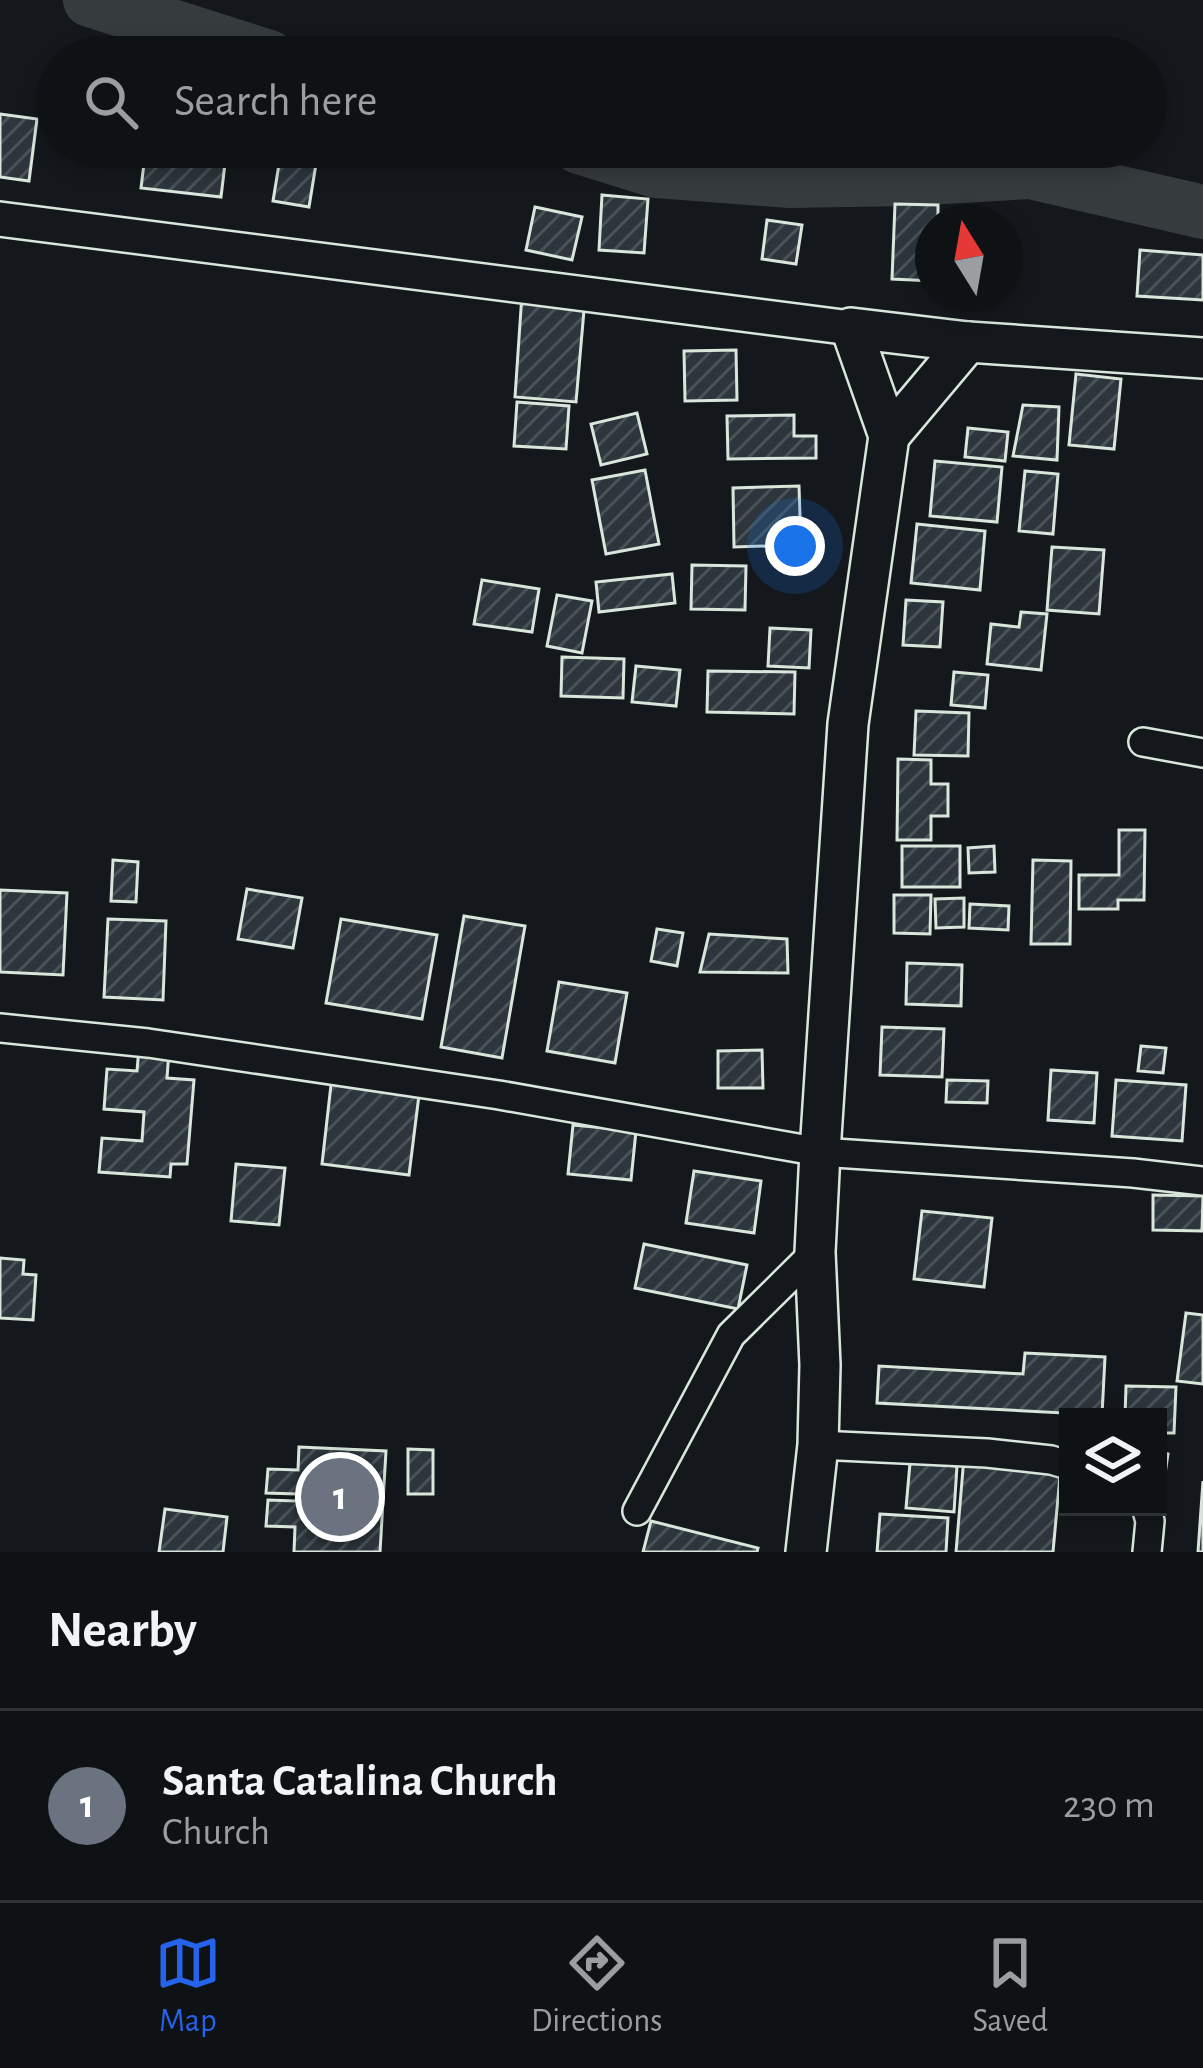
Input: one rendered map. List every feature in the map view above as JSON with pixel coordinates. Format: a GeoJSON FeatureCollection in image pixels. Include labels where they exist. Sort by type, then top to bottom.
{"type":"FeatureCollection","features":[{"type":"Feature","properties":{"kind":"main road"},"geometry":{"type":"LineString","coordinates":[[806,1552],[818,1445],[815,1252],[848,724],[889,436],[851,328],[968,342],[1203,358]]}},
{"type":"Feature","properties":{"kind":"main road"},"geometry":{"type":"LineString","coordinates":[[889,436],[968,342]]}},
{"type":"Feature","properties":{"kind":"street"},"geometry":{"type":"LineString","coordinates":[[0,219],[851,328]]}},
{"type":"Feature","properties":{"kind":"street"},"geometry":{"type":"LineString","coordinates":[[1144,742],[1203,752]]}},
{"type":"Feature","properties":{"kind":"street"},"geometry":{"type":"LineString","coordinates":[[0,1028],[148,1043],[499,1095],[820,1152],[1203,1181]]}},
{"type":"Feature","properties":{"kind":"street"},"geometry":{"type":"LineString","coordinates":[[637,1511],[731,1335],[815,1252]]}},
{"type":"Feature","properties":{"kind":"street"},"geometry":{"type":"LineString","coordinates":[[818,1445],[987,1453],[1059,1462]]}},
{"type":"Feature","properties":{"kind":"street"},"geometry":{"type":"LineString","coordinates":[[1148,1552],[1149,1516]]}},
{"type":"Feature","properties":{"kind":"building"},"geometry":{"type":"Polygon","coordinates":[[[0,114],[36,119],[29,181],[0,177],[0,114]]]}},
{"type":"Feature","properties":{"kind":"building"},"geometry":{"type":"Polygon","coordinates":[[[143,168],[224,168],[221,197],[141,188],[143,168]]]}},
{"type":"Feature","properties":{"kind":"building"},"geometry":{"type":"Polygon","coordinates":[[[278,168],[315,168],[309,207],[273,201],[278,168]]]}},
{"type":"Feature","properties":{"kind":"building"},"geometry":{"type":"Polygon","coordinates":[[[602,195],[648,199],[644,253],[599,250],[602,195]]]}},
{"type":"Feature","properties":{"kind":"building"},"geometry":{"type":"Polygon","coordinates":[[[895,204],[915,204],[915,280],[892,279],[895,204]]]}},
{"type":"Feature","properties":{"kind":"building"},"geometry":{"type":"Polygon","coordinates":[[[535,207],[582,217],[572,260],[526,250],[535,207]]]}},
{"type":"Feature","properties":{"kind":"building"},"geometry":{"type":"Polygon","coordinates":[[[767,220],[802,225],[796,264],[762,259],[767,220]]]}},
{"type":"Feature","properties":{"kind":"building"},"geometry":{"type":"Polygon","coordinates":[[[1140,250],[1203,255],[1203,300],[1137,296],[1140,250]]]}},
{"type":"Feature","properties":{"kind":"building"},"geometry":{"type":"Polygon","coordinates":[[[522,294],[585,299],[576,402],[515,397],[522,294]]]}},
{"type":"Feature","properties":{"kind":"building"},"geometry":{"type":"Polygon","coordinates":[[[736,350],[737,400],[685,401],[684,351],[736,350]]]}},
{"type":"Feature","properties":{"kind":"building"},"geometry":{"type":"Polygon","coordinates":[[[1076,374],[1121,379],[1114,449],[1069,445],[1076,374]]]}},
{"type":"Feature","properties":{"kind":"building"},"geometry":{"type":"Polygon","coordinates":[[[517,402],[569,406],[566,449],[514,446],[517,402]]]}},
{"type":"Feature","properties":{"kind":"building"},"geometry":{"type":"Polygon","coordinates":[[[1023,405],[1059,407],[1057,460],[1013,456],[1023,405]]]}},
{"type":"Feature","properties":{"kind":"building"},"geometry":{"type":"Polygon","coordinates":[[[637,413],[647,454],[601,465],[591,424],[637,413]]]}},
{"type":"Feature","properties":{"kind":"building"},"geometry":{"type":"Polygon","coordinates":[[[794,415],[794,436],[816,436],[816,458],[728,459],[727,416],[794,415]]]}},
{"type":"Feature","properties":{"kind":"building"},"geometry":{"type":"Polygon","coordinates":[[[968,428],[1008,432],[1005,461],[965,457],[968,428]]]}},
{"type":"Feature","properties":{"kind":"building"},"geometry":{"type":"Polygon","coordinates":[[[935,461],[1002,467],[997,522],[930,516],[935,461]]]}},
{"type":"Feature","properties":{"kind":"building"},"geometry":{"type":"Polygon","coordinates":[[[645,470],[659,544],[606,554],[592,480],[645,470]]]}},
{"type":"Feature","properties":{"kind":"building"},"geometry":{"type":"Polygon","coordinates":[[[1025,471],[1058,474],[1053,534],[1019,531],[1025,471]]]}},
{"type":"Feature","properties":{"kind":"building"},"geometry":{"type":"Polygon","coordinates":[[[799,486],[801,545],[734,547],[733,488],[799,486]]]}},
{"type":"Feature","properties":{"kind":"building"},"geometry":{"type":"Polygon","coordinates":[[[917,524],[985,531],[980,590],[911,583],[917,524]]]}},
{"type":"Feature","properties":{"kind":"building"},"geometry":{"type":"Polygon","coordinates":[[[1052,547],[1104,550],[1099,614],[1047,610],[1052,547]]]}},
{"type":"Feature","properties":{"kind":"building"},"geometry":{"type":"Polygon","coordinates":[[[692,565],[746,566],[745,610],[691,609],[692,565]]]}},
{"type":"Feature","properties":{"kind":"building"},"geometry":{"type":"Polygon","coordinates":[[[672,574],[675,603],[599,612],[596,582],[672,574]]]}},
{"type":"Feature","properties":{"kind":"building"},"geometry":{"type":"Polygon","coordinates":[[[482,580],[539,589],[532,632],[474,624],[482,580]]]}},
{"type":"Feature","properties":{"kind":"building"},"geometry":{"type":"Polygon","coordinates":[[[557,595],[592,601],[582,653],[547,646],[557,595]]]}},
{"type":"Feature","properties":{"kind":"building"},"geometry":{"type":"Polygon","coordinates":[[[906,600],[943,602],[940,647],[903,645],[906,600]]]}},
{"type":"Feature","properties":{"kind":"building"},"geometry":{"type":"Polygon","coordinates":[[[1021,612],[1047,614],[1041,670],[987,664],[991,624],[1019,627],[1021,612]]]}},
{"type":"Feature","properties":{"kind":"building"},"geometry":{"type":"Polygon","coordinates":[[[770,628],[811,630],[809,668],[768,666],[770,628]]]}},
{"type":"Feature","properties":{"kind":"building"},"geometry":{"type":"Polygon","coordinates":[[[562,657],[624,659],[623,698],[561,696],[562,657]]]}},
{"type":"Feature","properties":{"kind":"building"},"geometry":{"type":"Polygon","coordinates":[[[636,666],[680,670],[676,706],[632,702],[636,666]]]}},
{"type":"Feature","properties":{"kind":"building"},"geometry":{"type":"Polygon","coordinates":[[[708,671],[795,672],[794,714],[707,712],[708,671]]]}},
{"type":"Feature","properties":{"kind":"building"},"geometry":{"type":"Polygon","coordinates":[[[954,672],[988,675],[985,708],[951,705],[954,672]]]}},
{"type":"Feature","properties":{"kind":"building"},"geometry":{"type":"Polygon","coordinates":[[[916,711],[969,713],[968,756],[914,755],[916,711]]]}},
{"type":"Feature","properties":{"kind":"building"},"geometry":{"type":"Polygon","coordinates":[[[898,759],[931,760],[931,784],[948,784],[948,816],[931,816],[931,840],[897,840],[898,759]]]}},
{"type":"Feature","properties":{"kind":"building"},"geometry":{"type":"Polygon","coordinates":[[[1119,830],[1145,830],[1144,900],[1118,900],[1118,909],[1079,909],[1079,875],[1119,875],[1119,830]]]}},
{"type":"Feature","properties":{"kind":"building"},"geometry":{"type":"Polygon","coordinates":[[[902,846],[960,846],[960,887],[902,887],[902,846]]]}},
{"type":"Feature","properties":{"kind":"building"},"geometry":{"type":"Polygon","coordinates":[[[994,846],[995,872],[969,873],[968,848],[994,846]]]}},
{"type":"Feature","properties":{"kind":"building"},"geometry":{"type":"Polygon","coordinates":[[[113,860],[138,862],[136,902],[111,901],[113,860]]]}},
{"type":"Feature","properties":{"kind":"building"},"geometry":{"type":"Polygon","coordinates":[[[1033,860],[1071,861],[1070,944],[1031,944],[1033,860]]]}},
{"type":"Feature","properties":{"kind":"building"},"geometry":{"type":"Polygon","coordinates":[[[247,889],[302,898],[293,948],[238,939],[247,889]]]}},
{"type":"Feature","properties":{"kind":"building"},"geometry":{"type":"Polygon","coordinates":[[[0,890],[67,893],[63,975],[0,972],[0,890]]]}},
{"type":"Feature","properties":{"kind":"building"},"geometry":{"type":"Polygon","coordinates":[[[894,895],[931,895],[930,934],[894,933],[894,895]]]}},
{"type":"Feature","properties":{"kind":"building"},"geometry":{"type":"Polygon","coordinates":[[[964,898],[964,927],[936,928],[935,899],[964,898]]]}},
{"type":"Feature","properties":{"kind":"building"},"geometry":{"type":"Polygon","coordinates":[[[970,904],[1009,906],[1008,930],[969,928],[970,904]]]}},
{"type":"Feature","properties":{"kind":"building"},"geometry":{"type":"Polygon","coordinates":[[[464,916],[525,926],[502,1058],[441,1047],[464,916]]]}},
{"type":"Feature","properties":{"kind":"building"},"geometry":{"type":"Polygon","coordinates":[[[108,919],[166,921],[163,1000],[104,997],[108,919]]]}},
{"type":"Feature","properties":{"kind":"building"},"geometry":{"type":"Polygon","coordinates":[[[341,919],[437,935],[422,1019],[326,1003],[341,919]]]}},
{"type":"Feature","properties":{"kind":"building"},"geometry":{"type":"Polygon","coordinates":[[[657,929],[683,933],[677,966],[651,961],[657,929]]]}},
{"type":"Feature","properties":{"kind":"building"},"geometry":{"type":"Polygon","coordinates":[[[709,934],[787,939],[788,973],[700,972],[709,934]]]}},
{"type":"Feature","properties":{"kind":"building"},"geometry":{"type":"Polygon","coordinates":[[[907,963],[962,965],[961,1006],[906,1004],[907,963]]]}},
{"type":"Feature","properties":{"kind":"building"},"geometry":{"type":"Polygon","coordinates":[[[559,982],[627,993],[615,1063],[547,1051],[559,982]]]}},
{"type":"Feature","properties":{"kind":"building"},"geometry":{"type":"Polygon","coordinates":[[[882,1027],[944,1029],[942,1077],[880,1075],[882,1027]]]}},
{"type":"Feature","properties":{"kind":"building"},"geometry":{"type":"Polygon","coordinates":[[[1141,1046],[1166,1048],[1163,1073],[1138,1071],[1141,1046]]]}},
{"type":"Feature","properties":{"kind":"building"},"geometry":{"type":"Polygon","coordinates":[[[139,1048],[169,1051],[167,1078],[194,1080],[187,1164],[171,1164],[170,1177],[99,1172],[102,1138],[142,1141],[144,1112],[104,1109],[107,1069],[137,1071],[139,1048]]]}},
{"type":"Feature","properties":{"kind":"building"},"geometry":{"type":"Polygon","coordinates":[[[762,1050],[763,1088],[718,1088],[718,1051],[762,1050]]]}},
{"type":"Feature","properties":{"kind":"building"},"geometry":{"type":"Polygon","coordinates":[[[1051,1070],[1097,1073],[1094,1123],[1048,1120],[1051,1070]]]}},
{"type":"Feature","properties":{"kind":"building"},"geometry":{"type":"Polygon","coordinates":[[[332,1076],[420,1087],[409,1175],[322,1164],[332,1076]]]}},
{"type":"Feature","properties":{"kind":"building"},"geometry":{"type":"Polygon","coordinates":[[[947,1080],[988,1081],[987,1103],[946,1102],[947,1080]]]}},
{"type":"Feature","properties":{"kind":"building"},"geometry":{"type":"Polygon","coordinates":[[[1116,1080],[1186,1085],[1182,1141],[1112,1136],[1116,1080]]]}},
{"type":"Feature","properties":{"kind":"building"},"geometry":{"type":"Polygon","coordinates":[[[573,1125],[636,1131],[631,1180],[568,1174],[573,1125]]]}},
{"type":"Feature","properties":{"kind":"building"},"geometry":{"type":"Polygon","coordinates":[[[236,1164],[285,1168],[279,1225],[231,1221],[236,1164]]]}},
{"type":"Feature","properties":{"kind":"building"},"geometry":{"type":"Polygon","coordinates":[[[694,1171],[761,1181],[754,1233],[686,1223],[694,1171]]]}},
{"type":"Feature","properties":{"kind":"building"},"geometry":{"type":"Polygon","coordinates":[[[1153,1195],[1203,1196],[1202,1231],[1153,1230],[1153,1195]]]}},
{"type":"Feature","properties":{"kind":"building"},"geometry":{"type":"Polygon","coordinates":[[[922,1211],[992,1218],[984,1287],[914,1279],[922,1211]]]}},
{"type":"Feature","properties":{"kind":"building"},"geometry":{"type":"Polygon","coordinates":[[[644,1244],[747,1265],[738,1309],[635,1288],[644,1244]]]}},
{"type":"Feature","properties":{"kind":"building"},"geometry":{"type":"Polygon","coordinates":[[[0,1258],[24,1260],[23,1274],[36,1275],[33,1320],[0,1318],[0,1258]]]}},
{"type":"Feature","properties":{"kind":"building"},"geometry":{"type":"Polygon","coordinates":[[[1186,1313],[1203,1315],[1203,1384],[1177,1381],[1186,1313]]]}},
{"type":"Feature","properties":{"kind":"building"},"geometry":{"type":"Polygon","coordinates":[[[1025,1353],[1105,1357],[1102,1408],[1059,1408],[1059,1413],[877,1403],[879,1366],[1023,1374],[1025,1353]]]}},
{"type":"Feature","properties":{"kind":"building"},"geometry":{"type":"Polygon","coordinates":[[[1126,1386],[1176,1387],[1174,1433],[1167,1433],[1167,1408],[1125,1408],[1126,1386]]]}},
{"type":"Feature","properties":{"kind":"building"},"geometry":{"type":"Polygon","coordinates":[[[299,1447],[386,1451],[380,1552],[294,1552],[295,1527],[266,1526],[268,1500],[296,1501],[297,1494],[266,1493],[268,1469],[298,1470],[299,1447]]]}},
{"type":"Feature","properties":{"kind":"building"},"geometry":{"type":"Polygon","coordinates":[[[408,1449],[433,1450],[433,1494],[408,1494],[408,1449]]]}},
{"type":"Feature","properties":{"kind":"building"},"geometry":{"type":"Polygon","coordinates":[[[964,1457],[1059,1465],[1053,1552],[956,1552],[964,1457]]]}},
{"type":"Feature","properties":{"kind":"building"},"geometry":{"type":"Polygon","coordinates":[[[910,1463],[957,1466],[954,1512],[906,1508],[910,1463]]]}},
{"type":"Feature","properties":{"kind":"building"},"geometry":{"type":"Polygon","coordinates":[[[1203,1481],[1203,1552],[1198,1552],[1203,1481]]]}},
{"type":"Feature","properties":{"kind":"building"},"geometry":{"type":"Polygon","coordinates":[[[165,1509],[227,1517],[223,1552],[159,1552],[165,1509]]]}},
{"type":"Feature","properties":{"kind":"building"},"geometry":{"type":"Polygon","coordinates":[[[880,1514],[948,1518],[946,1552],[877,1552],[880,1514]]]}},
{"type":"Feature","properties":{"kind":"building"},"geometry":{"type":"Polygon","coordinates":[[[651,1521],[758,1548],[757,1552],[643,1552],[651,1521]]]}},
{"type":"Feature","properties":{"kind":"waterway"},"geometry":{"type":"LineString","coordinates":[[90,0],[203,36]]}},
{"type":"Feature","properties":{"kind":"waterway"},"geometry":{"type":"LineString","coordinates":[[646,168],[790,181],[1030,172],[1203,212]]}},
{"type":"Feature","properties":{"kind":"place","name":"Santa Catalina Church"},"geometry":{"type":"Point","coordinates":[340,1497]}}]}
